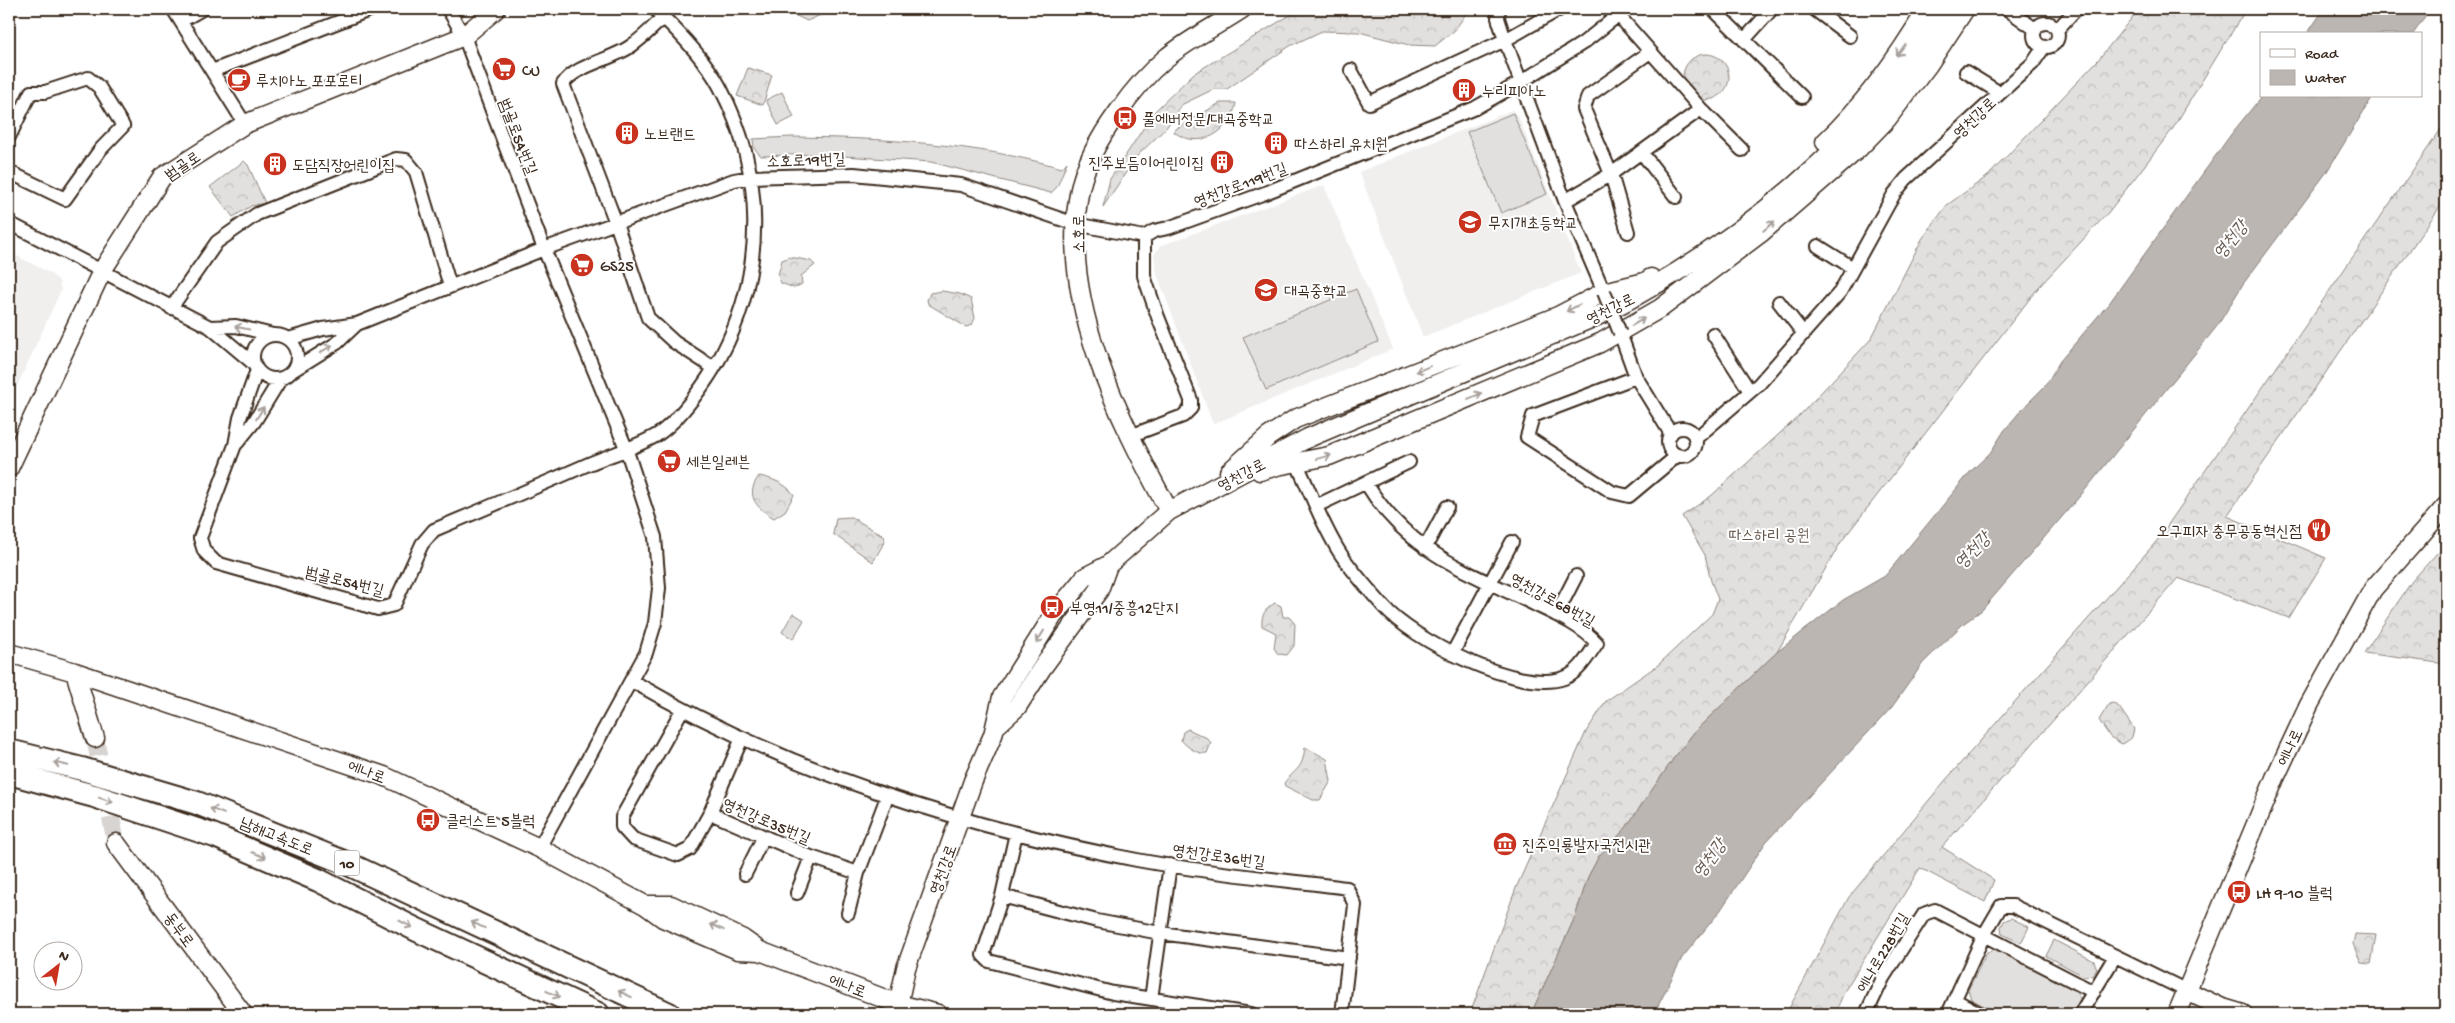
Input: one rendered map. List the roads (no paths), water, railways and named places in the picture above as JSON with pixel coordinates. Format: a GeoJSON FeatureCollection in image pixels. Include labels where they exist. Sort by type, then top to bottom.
{"type":"FeatureCollection","features":[{"type":"Feature","properties":{"kind":"highway","name":"남해고속도로"},"geometry":{"type":"LineString","coordinates":[[9,751],[82,768],[198,803],[346,863],[669,1014]]}},
{"type":"Feature","properties":{"kind":"highway","name":"남해고속도로"},"geometry":{"type":"LineString","coordinates":[[9,773],[94,796],[215,836],[318,880],[415,929],[598,1014]]}},
{"type":"Feature","properties":{"kind":"highway"},"geometry":{"type":"LineString","coordinates":[[9,780],[32,778]]}},
{"type":"Feature","properties":{"kind":"street"},"geometry":{"type":"LineString","coordinates":[[173,9],[245,124]]}},
{"type":"Feature","properties":{"kind":"street"},"geometry":{"type":"LineString","coordinates":[[181,21],[202,9]]}},
{"type":"Feature","properties":{"kind":"street"},"geometry":{"type":"LineString","coordinates":[[212,71],[372,9]]}},
{"type":"Feature","properties":{"kind":"street","name":"범골로54번길"},"geometry":{"type":"LineString","coordinates":[[448,9],[464,36],[544,248],[626,448],[655,537],[659,588],[655,623],[646,653],[539,848]]}},
{"type":"Feature","properties":{"kind":"street","name":"범골로"},"geometry":{"type":"LineString","coordinates":[[9,468],[15,439],[102,270],[162,177],[245,124],[464,36],[496,9]]}},
{"type":"Feature","properties":{"kind":"street","name":"소호로"},"geometry":{"type":"LineString","coordinates":[[1169,511],[1130,436],[1088,330],[1079,281],[1075,224],[1080,188],[1100,137],[1134,90],[1166,58],[1242,9]]}},
{"type":"Feature","properties":{"kind":"street"},"geometry":{"type":"LineString","coordinates":[[1499,9],[1498,18],[1505,40],[1565,201],[1620,333]]}},
{"type":"Feature","properties":{"kind":"street"},"geometry":{"type":"LineString","coordinates":[[1351,70],[1369,103],[1505,40],[1560,9]]}},
{"type":"Feature","properties":{"kind":"street"},"geometry":{"type":"LineString","coordinates":[[1713,9],[1802,97]]}},
{"type":"Feature","properties":{"kind":"street"},"geometry":{"type":"LineString","coordinates":[[1744,40],[1772,9]]}},
{"type":"Feature","properties":{"kind":"street"},"geometry":{"type":"LineString","coordinates":[[1814,9],[1850,36]]}},
{"type":"Feature","properties":{"kind":"street","name":"영천강로"},"geometry":{"type":"LineString","coordinates":[[1195,499],[1268,438],[1295,419],[1558,316],[1604,292],[1645,282],[1723,229],[1800,166],[1835,132],[1864,98],[1905,45],[1927,9]]}},
{"type":"Feature","properties":{"kind":"street","name":"영천강로"},"geometry":{"type":"LineString","coordinates":[[1195,499],[1308,438],[1602,314],[1631,299],[1733,236],[1858,127],[1919,51],[1946,9]]}},
{"type":"Feature","properties":{"kind":"street","name":"영천강로"},"geometry":{"type":"LineString","coordinates":[[897,1009],[906,968],[960,818],[996,726],[1017,707],[1042,668],[1099,590],[1108,565],[1169,511],[1277,466],[1297,464],[1329,456],[1600,343],[1661,308],[1762,232],[1859,148],[1887,119],[1928,65],[1965,9]]}},
{"type":"Feature","properties":{"kind":"street"},"geometry":{"type":"LineString","coordinates":[[2007,9],[2035,29]]}},
{"type":"Feature","properties":{"kind":"street","name":"영천강로"},"geometry":{"type":"LineString","coordinates":[[1695,439],[1749,390],[1759,384],[1840,292],[1894,194],[1906,179],[2032,63],[2044,47],[2054,44],[2058,37],[2057,30],[2076,9]]}},
{"type":"Feature","properties":{"kind":"street","name":"영천강로119번길"},"geometry":{"type":"LineString","coordinates":[[1144,237],[1154,231],[1177,225],[1265,193],[1475,108],[1521,82],[1623,12],[1650,52],[1701,109],[1742,150]]}},
{"type":"Feature","properties":{"kind":"street"},"geometry":{"type":"LineString","coordinates":[[626,448],[657,434],[694,398],[714,368],[734,330],[748,285],[755,240],[756,212],[750,177],[741,141],[719,86],[696,55],[660,13],[631,47],[604,61],[568,75],[562,84],[616,223],[648,318],[674,342],[714,368]]}},
{"type":"Feature","properties":{"kind":"street"},"geometry":{"type":"LineString","coordinates":[[2035,29],[2041,24],[2048,23],[2057,30]]}},
{"type":"Feature","properties":{"kind":"street"},"geometry":{"type":"LineString","coordinates":[[2035,29],[2035,40],[2044,47]]}},
{"type":"Feature","properties":{"kind":"street"},"geometry":{"type":"LineString","coordinates":[[1628,232],[1611,174],[1584,109],[1588,96],[1650,52]]}},
{"type":"Feature","properties":{"kind":"street"},"geometry":{"type":"LineString","coordinates":[[1966,72],[2000,93]]}},
{"type":"Feature","properties":{"kind":"street"},"geometry":{"type":"LineString","coordinates":[[9,137],[31,92],[45,92],[88,78],[99,87],[124,126],[100,150],[65,199],[9,172]]}},
{"type":"Feature","properties":{"kind":"street"},"geometry":{"type":"LineString","coordinates":[[1565,201],[1611,174],[1701,109]]}},
{"type":"Feature","properties":{"kind":"street"},"geometry":{"type":"LineString","coordinates":[[1642,153],[1676,197]]}},
{"type":"Feature","properties":{"kind":"street"},"geometry":{"type":"LineString","coordinates":[[171,308],[218,242],[258,214],[396,159],[406,160],[416,172],[450,286]]}},
{"type":"Feature","properties":{"kind":"street","name":"소호로19번길"},"geometry":{"type":"LineString","coordinates":[[544,248],[734,180],[750,177],[854,174],[961,185],[1075,224]]}},
{"type":"Feature","properties":{"kind":"street"},"geometry":{"type":"LineString","coordinates":[[9,223],[210,327],[240,350],[268,378],[281,378]]}},
{"type":"Feature","properties":{"kind":"street"},"geometry":{"type":"LineString","coordinates":[[1075,224],[1144,237],[1144,276],[1158,318],[1191,400],[1191,408],[1183,416],[1130,436]]}},
{"type":"Feature","properties":{"kind":"street"},"geometry":{"type":"LineString","coordinates":[[1818,246],[1853,268]]}},
{"type":"Feature","properties":{"kind":"street"},"geometry":{"type":"LineString","coordinates":[[210,327],[236,326],[288,339],[323,329],[357,324],[544,248]]}},
{"type":"Feature","properties":{"kind":"street"},"geometry":{"type":"LineString","coordinates":[[1779,302],[1804,334]]}},
{"type":"Feature","properties":{"kind":"street"},"geometry":{"type":"LineString","coordinates":[[235,445],[254,422],[281,378],[337,343],[357,324]]}},
{"type":"Feature","properties":{"kind":"street","name":"영천강로"},"geometry":{"type":"LineString","coordinates":[[1620,333],[1636,377],[1671,434]]}},
{"type":"Feature","properties":{"kind":"street"},"geometry":{"type":"LineString","coordinates":[[1713,334],[1749,390]]}},
{"type":"Feature","properties":{"kind":"street"},"geometry":{"type":"LineString","coordinates":[[235,445],[240,418],[255,367],[254,351],[256,345],[267,336],[273,335]]}},
{"type":"Feature","properties":{"kind":"street"},"geometry":{"type":"LineString","coordinates":[[288,339],[294,346],[297,354],[296,363],[292,371]]}},
{"type":"Feature","properties":{"kind":"street"},"geometry":{"type":"LineString","coordinates":[[1636,377],[1533,416],[1527,437],[1612,492],[1629,496],[1678,455],[1686,455],[1693,451],[1695,439],[1690,432],[1682,428],[1671,434],[1669,446],[1678,455]]}},
{"type":"Feature","properties":{"kind":"street","name":"범골로54번길"},"geometry":{"type":"LineString","coordinates":[[235,445],[200,538],[204,551],[216,563],[378,609],[394,605],[422,544],[434,530],[626,448]]}},
{"type":"Feature","properties":{"kind":"street"},"geometry":{"type":"LineString","coordinates":[[1316,506],[1409,462]]}},
{"type":"Feature","properties":{"kind":"street","name":"영천강로68번길"},"geometry":{"type":"LineString","coordinates":[[1297,464],[1340,553],[1384,608],[1429,642],[1452,654],[1492,670],[1539,681],[1564,678],[1583,665],[1596,643],[1587,632],[1449,563],[1426,548],[1396,525],[1366,483]]}},
{"type":"Feature","properties":{"kind":"street"},"geometry":{"type":"LineString","coordinates":[[1426,548],[1447,506]]}},
{"type":"Feature","properties":{"kind":"street","name":"에나로"},"geometry":{"type":"LineString","coordinates":[[2177,1014],[2275,778],[2309,704],[2373,589],[2446,506]]}},
{"type":"Feature","properties":{"kind":"street"},"geometry":{"type":"LineString","coordinates":[[1452,654],[1512,542]]}},
{"type":"Feature","properties":{"kind":"street"},"geometry":{"type":"LineString","coordinates":[[1556,615],[1576,576]]}},
{"type":"Feature","properties":{"kind":"street"},"geometry":{"type":"LineString","coordinates":[[9,653],[75,672],[95,738]]}},
{"type":"Feature","properties":{"kind":"street","name":"에나로"},"geometry":{"type":"LineString","coordinates":[[75,672],[384,776],[539,848],[645,905],[663,918],[738,950],[760,950],[897,1009],[938,1014]]}},
{"type":"Feature","properties":{"kind":"street"},"geometry":{"type":"LineString","coordinates":[[632,681],[682,710],[841,780],[887,797],[960,818]]}},
{"type":"Feature","properties":{"kind":"street","name":"영천강로35번길"},"geometry":{"type":"LineString","coordinates":[[682,710],[622,818],[622,827],[633,839],[678,855],[690,849],[710,814],[810,857],[858,872]]}},
{"type":"Feature","properties":{"kind":"street"},"geometry":{"type":"LineString","coordinates":[[710,814],[742,738]]}},
{"type":"Feature","properties":{"kind":"street"},"geometry":{"type":"LineString","coordinates":[[848,913],[858,872],[887,797]]}},
{"type":"Feature","properties":{"kind":"street","name":"영천강로36번길"},"geometry":{"type":"LineString","coordinates":[[960,818],[1016,833],[1139,860],[1347,888],[1353,897],[1355,905],[1342,1014]]}},
{"type":"Feature","properties":{"kind":"street"},"geometry":{"type":"LineString","coordinates":[[1016,833],[1002,896],[983,955],[989,961],[1113,993],[1251,1014]]}},
{"type":"Feature","properties":{"kind":"street"},"geometry":{"type":"LineString","coordinates":[[745,874],[763,838]]}},
{"type":"Feature","properties":{"kind":"street","name":"동부로"},"geometry":{"type":"LineString","coordinates":[[116,844],[243,1014]]}},
{"type":"Feature","properties":{"kind":"street"},"geometry":{"type":"LineString","coordinates":[[797,893],[810,857]]}},
{"type":"Feature","properties":{"kind":"street"},"geometry":{"type":"LineString","coordinates":[[1151,999],[1170,865]]}},
{"type":"Feature","properties":{"kind":"street"},"geometry":{"type":"LineString","coordinates":[[1002,896],[1097,921],[1160,934],[1349,958]]}},
{"type":"Feature","properties":{"kind":"street"},"geometry":{"type":"LineString","coordinates":[[1948,1014],[1984,936],[2001,906],[2013,906],[2114,958],[2220,1007],[2243,1014]]}},
{"type":"Feature","properties":{"kind":"street","name":"에나로228번길"},"geometry":{"type":"LineString","coordinates":[[1866,1014],[1882,978],[1924,914],[1936,910],[2094,992]]}},
{"type":"Feature","properties":{"kind":"street"},"geometry":{"type":"LineString","coordinates":[[2080,1014],[2114,958]]}},
{"type":"Feature","properties":{"kind":"street"},"geometry":{"type":"LineString","coordinates":[[1955,1000],[1981,1014]]}},
{"type":"Feature","properties":{"kind":"water"},"geometry":{"type":"Polygon","coordinates":[[[2324,9],[2431,9],[2414,32],[2308,32],[2324,9]]]}},
{"type":"Feature","properties":{"kind":"water","name":"영천강"},"geometry":{"type":"Polygon","coordinates":[[[2260,98],[2372,98],[2326,173],[2243,284],[2218,325],[2086,489],[1982,610],[1963,624],[1923,663],[1892,707],[1766,842],[1720,911],[1682,958],[1654,1014],[1531,1014],[1575,917],[1588,877],[1599,856],[1625,829],[1674,758],[1696,730],[1777,652],[1843,600],[1885,576],[1971,471],[1990,453],[2004,431],[2022,409],[2045,386],[2060,361],[2110,302],[2232,133],[2260,98]]]}},
{"type":"Feature","properties":{"kind":"tunnel"},"geometry":{"type":"LineString","coordinates":[[95,738],[116,843]]}},
{"type":"Feature","properties":{"kind":"place","name":"CU"},"geometry":{"type":"Point","coordinates":[504,69]}},
{"type":"Feature","properties":{"kind":"place","name":"루치아노 포포로티"},"geometry":{"type":"Point","coordinates":[239,80]}},
{"type":"Feature","properties":{"kind":"place","name":"누리피아노"},"geometry":{"type":"Point","coordinates":[1464,90]}},
{"type":"Feature","properties":{"kind":"place","name":"풀에버정문/대곡중학교"},"geometry":{"type":"Point","coordinates":[1125,118]}},
{"type":"Feature","properties":{"kind":"place","name":"노브랜드"},"geometry":{"type":"Point","coordinates":[627,133]}},
{"type":"Feature","properties":{"kind":"place","name":"따스하리 유치원"},"geometry":{"type":"Point","coordinates":[1276,143]}},
{"type":"Feature","properties":{"kind":"place","name":"진주보듬이어린이집"},"geometry":{"type":"Point","coordinates":[1222,162]}},
{"type":"Feature","properties":{"kind":"place","name":"도담직장어린이집"},"geometry":{"type":"Point","coordinates":[275,164]}},
{"type":"Feature","properties":{"kind":"place","name":"무지개초등학교"},"geometry":{"type":"Point","coordinates":[1470,222]}},
{"type":"Feature","properties":{"kind":"place","name":"GS25"},"geometry":{"type":"Point","coordinates":[582,265]}},
{"type":"Feature","properties":{"kind":"place","name":"대곡중학교"},"geometry":{"type":"Point","coordinates":[1266,290]}},
{"type":"Feature","properties":{"kind":"place","name":"세븐일레븐"},"geometry":{"type":"Point","coordinates":[669,461]}},
{"type":"Feature","properties":{"kind":"place","name":"오구피자 충무공동혁신점"},"geometry":{"type":"Point","coordinates":[2319,530]}},
{"type":"Feature","properties":{"kind":"place","name":"부영11/중흥12단지"},"geometry":{"type":"Point","coordinates":[1052,607]}},
{"type":"Feature","properties":{"kind":"place","name":"클러스트 5블럭"},"geometry":{"type":"Point","coordinates":[428,820]}},
{"type":"Feature","properties":{"kind":"place","name":"진주익룡발자국전시관"},"geometry":{"type":"Point","coordinates":[1505,844]}},
{"type":"Feature","properties":{"kind":"place","name":"LH 9-10 블럭"},"geometry":{"type":"Point","coordinates":[2239,892]}},
{"type":"Feature","properties":{"kind":"park label","name":"따스하리 공원"},"geometry":{"type":"Point","coordinates":[1769,534]}}]}
